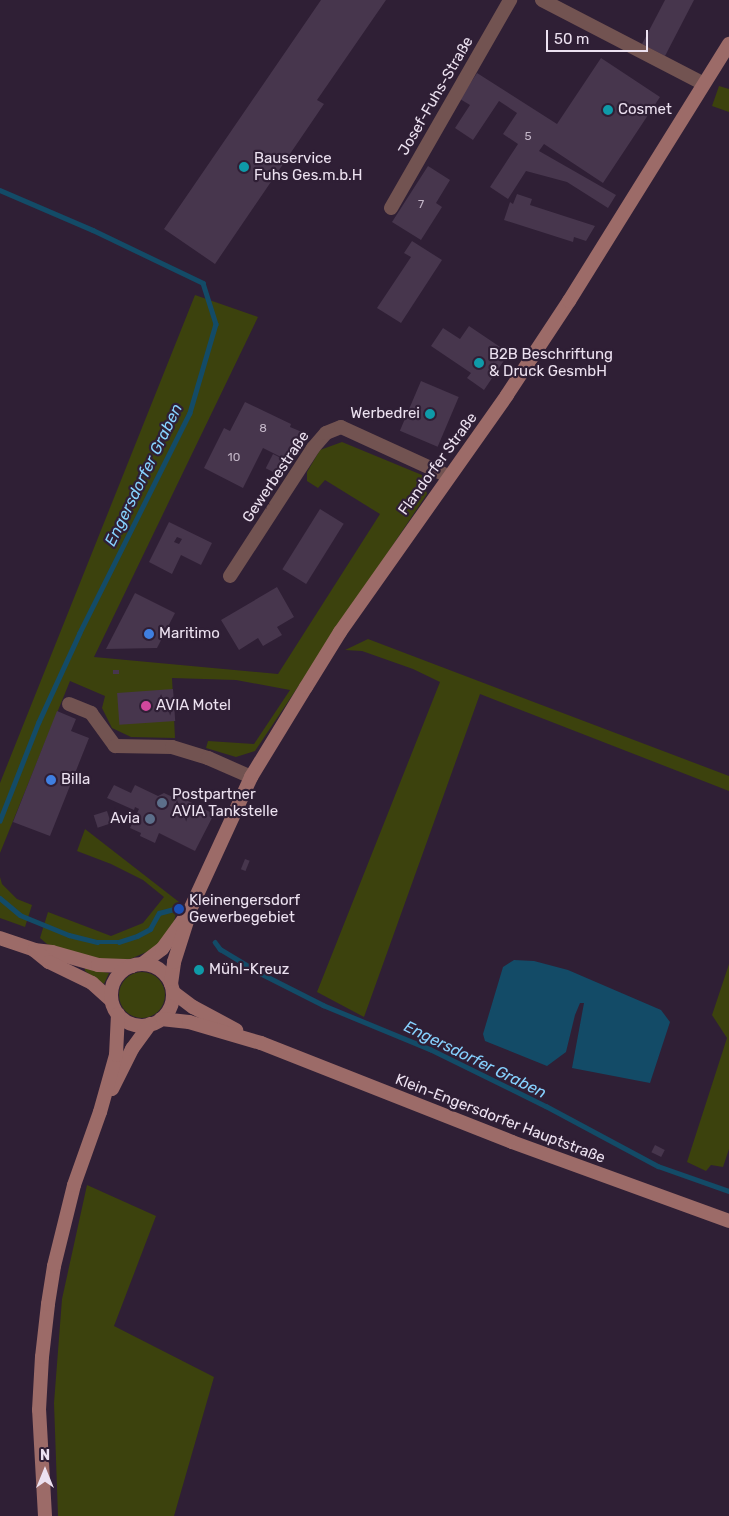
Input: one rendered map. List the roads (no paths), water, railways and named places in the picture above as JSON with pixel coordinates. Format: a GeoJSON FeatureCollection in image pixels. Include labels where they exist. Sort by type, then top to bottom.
{"type":"FeatureCollection","features":[{"type":"Feature","properties":{"kind":"main road","name":"Flandorfer Straße"},"geometry":{"type":"LineString","coordinates":[[172,988],[174,962],[189,912],[252,777],[340,632],[448,476],[507,395],[569,301],[659,160],[729,44]]}},
{"type":"Feature","properties":{"kind":"main road","name":"Flandorfer Straße"},"geometry":{"type":"LineString","coordinates":[[137,965],[162,949],[189,912]]}},
{"type":"Feature","properties":{"kind":"main road"},"geometry":{"type":"LineString","coordinates":[[0,938],[34,950],[52,952],[98,965],[137,965],[160,970],[172,988],[193,1007],[261,1043]]}},
{"type":"Feature","properties":{"kind":"main road"},"geometry":{"type":"LineString","coordinates":[[34,950],[49,962],[92,983],[111,1000],[118,1014],[132,1024],[155,1022],[196,1024],[261,1043]]}},
{"type":"Feature","properties":{"kind":"main road"},"geometry":{"type":"LineString","coordinates":[[111,1000],[112,988],[117,977],[137,965]]}},
{"type":"Feature","properties":{"kind":"main road"},"geometry":{"type":"LineString","coordinates":[[100,1112],[132,1049],[171,1005],[172,988]]}},
{"type":"Feature","properties":{"kind":"main road"},"geometry":{"type":"LineString","coordinates":[[45,1516],[39,1427],[46,1321],[54,1266],[69,1202],[100,1112],[117,1048],[118,1014]]}},
{"type":"Feature","properties":{"kind":"main road","name":"Klein-Engersdorfer Hauptstraße"},"geometry":{"type":"LineString","coordinates":[[261,1043],[502,1138],[729,1221]]}},
{"type":"Feature","properties":{"kind":"street","name":"Josef-Fuhs-Straße"},"geometry":{"type":"LineString","coordinates":[[391,208],[510,0]]}},
{"type":"Feature","properties":{"kind":"street"},"geometry":{"type":"LineString","coordinates":[[542,0],[704,84]]}},
{"type":"Feature","properties":{"kind":"street","name":"Gewerbestraße"},"geometry":{"type":"LineString","coordinates":[[230,576],[313,448],[326,433],[341,427],[448,476]]}},
{"type":"Feature","properties":{"kind":"street"},"geometry":{"type":"LineString","coordinates":[[69,704],[91,713],[115,746],[172,747],[208,758],[252,777]]}},
{"type":"Feature","properties":{"kind":"water"},"geometry":{"type":"Polygon","coordinates":[[[514,960],[534,961],[568,970],[661,1010],[670,1022],[650,1083],[572,1068],[584,1003],[580,1003],[575,1015],[566,1052],[547,1066],[485,1041],[483,1034],[503,967],[514,960]]]}},
{"type":"Feature","properties":{"kind":"waterway","name":"Engersdorfer Graben"},"geometry":{"type":"LineString","coordinates":[[0,190],[93,230],[203,283],[216,324],[190,413],[80,633],[39,722],[0,821]]}},
{"type":"Feature","properties":{"kind":"waterway","name":"Engersdorfer Graben"},"geometry":{"type":"LineString","coordinates":[[0,898],[20,915],[69,935],[97,942],[119,942],[137,936],[150,929],[159,913],[174,909]]}},
{"type":"Feature","properties":{"kind":"waterway","name":"Engersdorfer Graben"},"geometry":{"type":"LineString","coordinates":[[215,942],[220,949],[260,973],[323,1005],[430,1049],[546,1106],[658,1166],[729,1191]]}},
{"type":"Feature","properties":{"kind":"place","name":"Cosmet"},"geometry":{"type":"Point","coordinates":[608,110]}},
{"type":"Feature","properties":{"kind":"place","name":"Bauservice Fuhs Ges.m.b.H"},"geometry":{"type":"Point","coordinates":[244,167]}},
{"type":"Feature","properties":{"kind":"place","name":"B2B Beschriftung & Druck GesmbH"},"geometry":{"type":"Point","coordinates":[479,363]}},
{"type":"Feature","properties":{"kind":"place","name":"Werbedrei"},"geometry":{"type":"Point","coordinates":[430,414]}},
{"type":"Feature","properties":{"kind":"place","name":"Maritimo"},"geometry":{"type":"Point","coordinates":[149,634]}},
{"type":"Feature","properties":{"kind":"place","name":"AVIA Motel"},"geometry":{"type":"Point","coordinates":[146,706]}},
{"type":"Feature","properties":{"kind":"place","name":"Billa"},"geometry":{"type":"Point","coordinates":[51,780]}},
{"type":"Feature","properties":{"kind":"place","name":"Postpartner AVIA Tankstelle"},"geometry":{"type":"Point","coordinates":[162,803]}},
{"type":"Feature","properties":{"kind":"place","name":"Avia"},"geometry":{"type":"Point","coordinates":[150,819]}},
{"type":"Feature","properties":{"kind":"place","name":"Kleinengersdorf Gewerbegebiet"},"geometry":{"type":"Point","coordinates":[179,909]}},
{"type":"Feature","properties":{"kind":"place","name":"Mühl-Kreuz"},"geometry":{"type":"Point","coordinates":[199,970]}}]}
